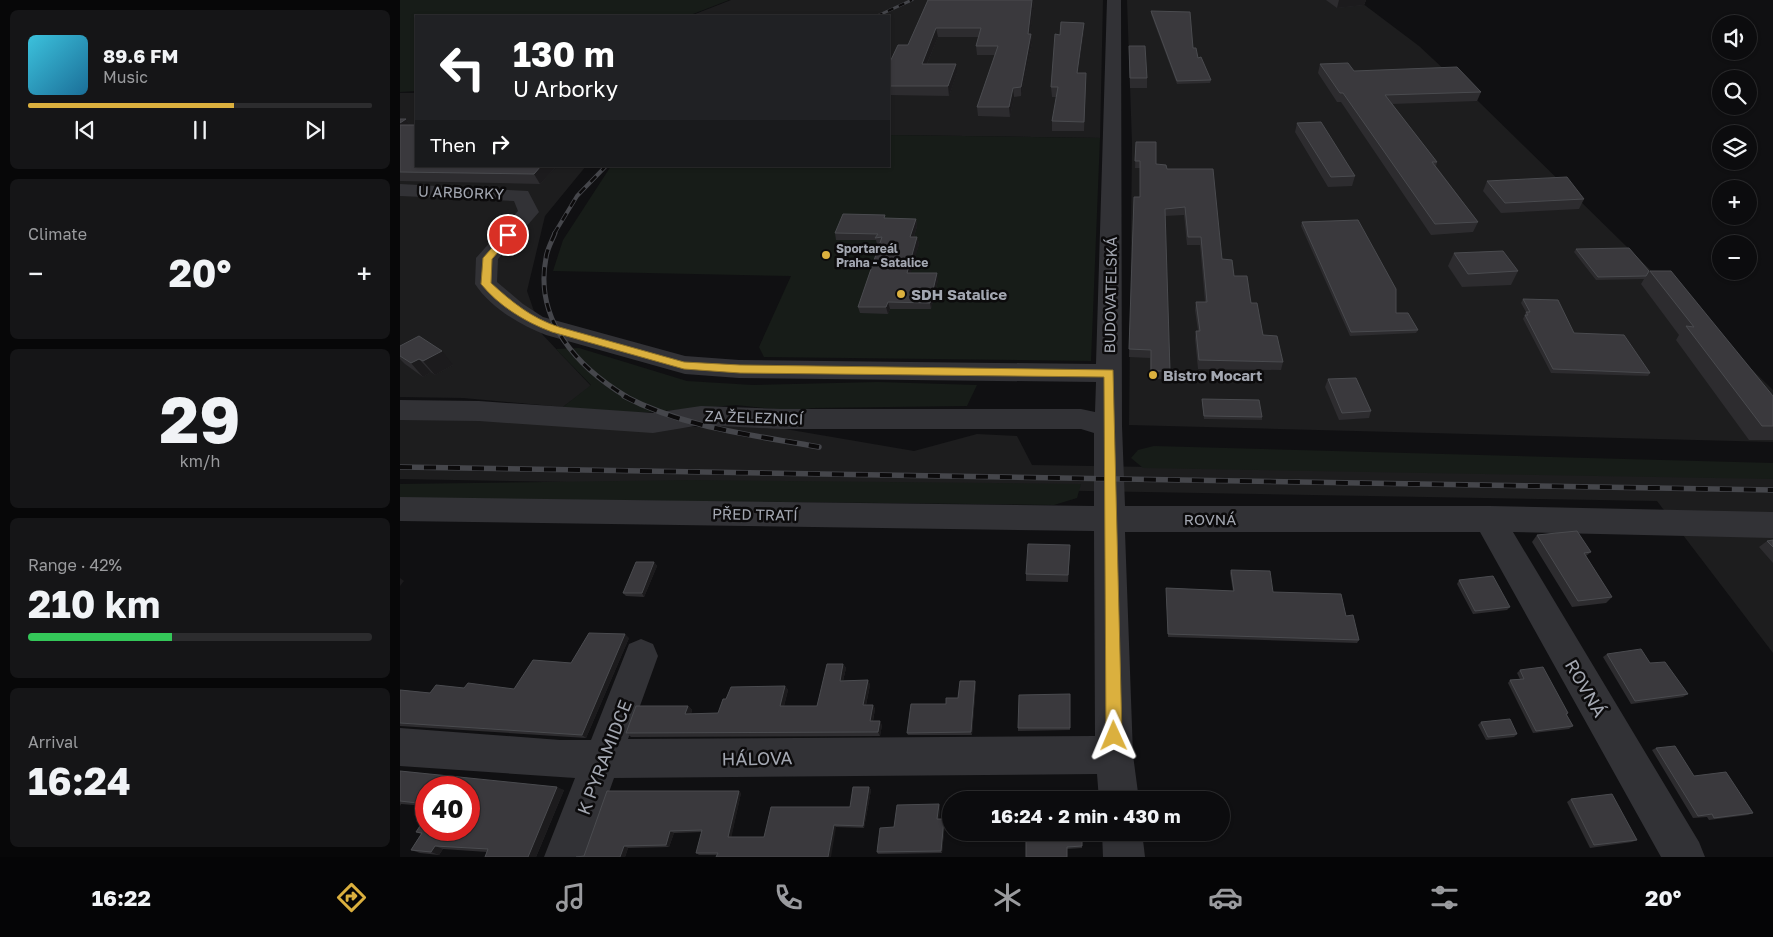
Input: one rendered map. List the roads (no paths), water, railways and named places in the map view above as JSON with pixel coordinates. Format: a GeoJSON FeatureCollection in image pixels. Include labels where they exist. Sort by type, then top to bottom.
{"type":"FeatureCollection","features":[{"type":"Feature","properties":{"kind":"street","name":"BUDOVATELSKÁ"},"geometry":{"type":"LineString","coordinates":[[1114,0],[1108,426],[1114,755],[1117,791]]}},
{"type":"Feature","properties":{"kind":"street","name":"U ARBORKY"},"geometry":{"type":"LineString","coordinates":[[400,190],[521,195],[529,212],[487,258],[486,284],[515,309],[535,322],[626,351],[684,366],[740,369],[1109,373]]}},
{"type":"Feature","properties":{"kind":"street","name":"ZA ŽELEZNICÍ"},"geometry":{"type":"LineString","coordinates":[[400,410],[479,411],[653,423],[695,414],[766,419],[1082,419],[1108,426]]}},
{"type":"Feature","properties":{"kind":"street","name":"PŘED TRATÍ"},"geometry":{"type":"LineString","coordinates":[[400,509],[1110,519]]}},
{"type":"Feature","properties":{"kind":"street","name":"ROVNÁ"},"geometry":{"type":"LineString","coordinates":[[1110,519],[1489,519],[1773,525]]}},
{"type":"Feature","properties":{"kind":"street","name":"ROVNÁ"},"geometry":{"type":"LineString","coordinates":[[1489,519],[1684,857]]}},
{"type":"Feature","properties":{"kind":"street","name":"K PYRAMIDCE"},"geometry":{"type":"LineString","coordinates":[[565,857],[604,760],[641,656]]}},
{"type":"Feature","properties":{"kind":"street","name":"HÁLOVA"},"geometry":{"type":"LineString","coordinates":[[400,748],[560,759],[604,760],[1114,755]]}},
{"type":"Feature","properties":{"kind":"street"},"geometry":{"type":"LineString","coordinates":[[1123,841],[1124,857]]}},
{"type":"Feature","properties":{"kind":"railway"},"geometry":{"type":"LineString","coordinates":[[879,15],[912,0]]}},
{"type":"Feature","properties":{"kind":"railway"},"geometry":{"type":"LineString","coordinates":[[554,234],[577,196],[605,167]]}},
{"type":"Feature","properties":{"kind":"railway"},"geometry":{"type":"LineString","coordinates":[[555,233],[548,248],[544,281],[547,302],[553,321],[563,340],[576,356],[609,385],[627,397]]}},
{"type":"Feature","properties":{"kind":"railway"},"geometry":{"type":"LineString","coordinates":[[624,396],[647,407],[695,423],[819,447]]}},
{"type":"Feature","properties":{"kind":"railway"},"geometry":{"type":"LineString","coordinates":[[400,467],[1773,490]]}},
{"type":"Feature","properties":{"kind":"place","name":"Sportareál Praha - Satalice"},"geometry":{"type":"Point","coordinates":[826,255]}},
{"type":"Feature","properties":{"kind":"place","name":"SDH Satalice"},"geometry":{"type":"Point","coordinates":[901,294]}},
{"type":"Feature","properties":{"kind":"place","name":"Bistro Mocart"},"geometry":{"type":"Point","coordinates":[1153,375]}}]}
